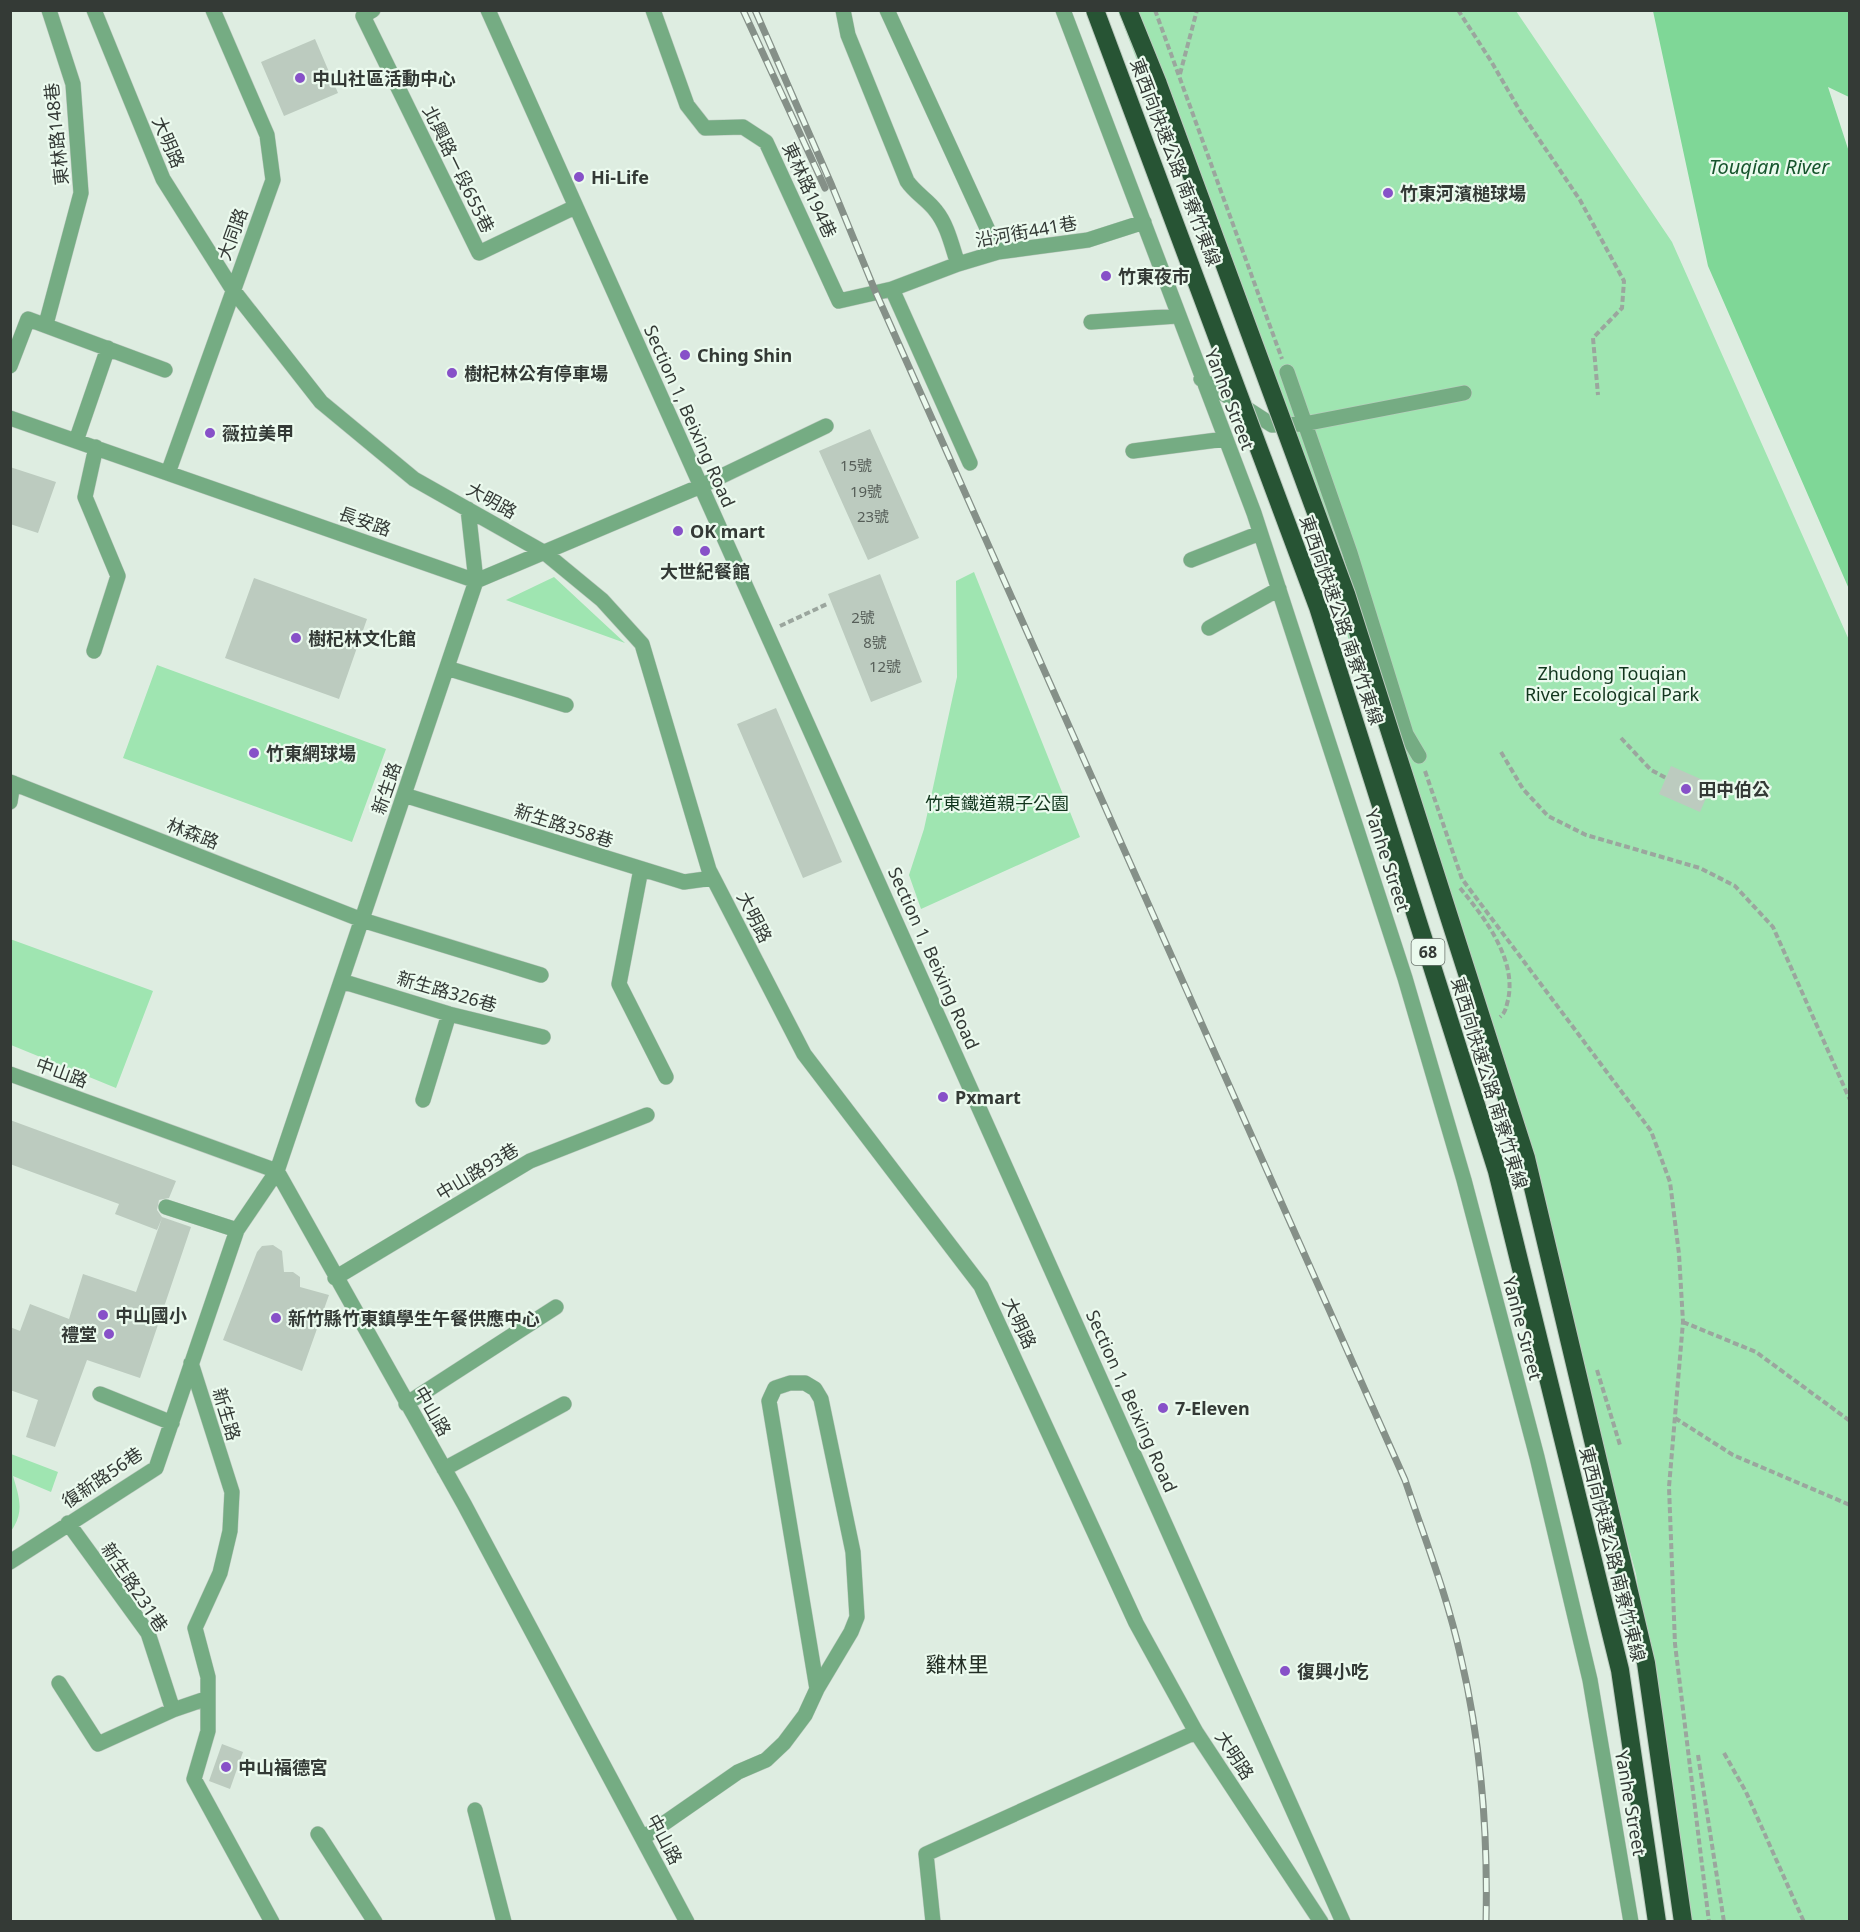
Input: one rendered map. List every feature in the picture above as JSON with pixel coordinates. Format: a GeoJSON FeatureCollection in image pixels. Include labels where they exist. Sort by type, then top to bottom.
{"type":"FeatureCollection","features":[{"type":"Feature","properties":{"kind":"highway","name":"東西向快速公路 南寮竹東線"},"geometry":{"type":"LineString","coordinates":[[1095,10],[1318,607],[1497,1171],[1620,1670],[1657,1922]]}},
{"type":"Feature","properties":{"kind":"highway","name":"東西向快速公路 南寮竹東線"},"geometry":{"type":"LineString","coordinates":[[1128,10],[1158,84],[1346,594],[1526,1158],[1646,1663],[1683,1922]]}},
{"type":"Feature","properties":{"kind":"street","name":"東林路148巷"},"geometry":{"type":"LineString","coordinates":[[46,324],[81,193],[73,84],[49,10]]}},
{"type":"Feature","properties":{"kind":"street","name":"大明路"},"geometry":{"type":"LineString","coordinates":[[94,10],[163,179],[233,290],[321,402],[414,479],[545,553],[602,600],[642,644],[713,878],[804,1054],[981,1286],[1136,1623],[1197,1731],[1321,1922]]}},
{"type":"Feature","properties":{"kind":"street","name":"大同路"},"geometry":{"type":"LineString","coordinates":[[168,473],[273,180],[267,135],[213,10]]}},
{"type":"Feature","properties":{"kind":"street","name":"北興路ㄧ段655巷"},"geometry":{"type":"LineString","coordinates":[[373,10],[363,16],[479,253],[575,207]]}},
{"type":"Feature","properties":{"kind":"street","name":"Section 1, Beixing Road"},"geometry":{"type":"LineString","coordinates":[[488,10],[1343,1922]]}},
{"type":"Feature","properties":{"kind":"street","name":"東林路194巷"},"geometry":{"type":"LineString","coordinates":[[653,10],[687,105],[705,128],[743,127],[766,142],[839,300]]}},
{"type":"Feature","properties":{"kind":"street"},"geometry":{"type":"LineString","coordinates":[[843,10],[848,35],[907,181],[913,191],[935,210],[943,222],[958,264]]}},
{"type":"Feature","properties":{"kind":"street"},"geometry":{"type":"LineString","coordinates":[[886,10],[998,252]]}},
{"type":"Feature","properties":{"kind":"street","name":"Yanhe Street"},"geometry":{"type":"LineString","coordinates":[[1063,10],[1260,533],[1405,978],[1482,1249],[1537,1457],[1590,1680],[1632,1922]]}},
{"type":"Feature","properties":{"kind":"street","name":"沿河街441巷"},"geometry":{"type":"LineString","coordinates":[[839,300],[892,290],[958,264],[998,252],[1088,240],[1144,222]]}},
{"type":"Feature","properties":{"kind":"street"},"geometry":{"type":"LineString","coordinates":[[892,290],[970,463]]}},
{"type":"Feature","properties":{"kind":"street"},"geometry":{"type":"LineString","coordinates":[[1091,322],[1177,316]]}},
{"type":"Feature","properties":{"kind":"street"},"geometry":{"type":"LineString","coordinates":[[10,366],[16,331],[28,319],[165,370]]}},
{"type":"Feature","properties":{"kind":"street"},"geometry":{"type":"LineString","coordinates":[[76,441],[108,348]]}},
{"type":"Feature","properties":{"kind":"street"},"geometry":{"type":"LineString","coordinates":[[1287,372],[1350,553],[1406,734],[1419,756]]}},
{"type":"Feature","properties":{"kind":"street"},"geometry":{"type":"LineString","coordinates":[[1201,379],[1272,425],[1304,424],[1464,393]]}},
{"type":"Feature","properties":{"kind":"street","name":"長安路"},"geometry":{"type":"LineString","coordinates":[[10,418],[476,581]]}},
{"type":"Feature","properties":{"kind":"street"},"geometry":{"type":"LineString","coordinates":[[476,581],[701,486],[826,426]]}},
{"type":"Feature","properties":{"kind":"street"},"geometry":{"type":"LineString","coordinates":[[1133,451],[1225,439]]}},
{"type":"Feature","properties":{"kind":"street"},"geometry":{"type":"LineString","coordinates":[[94,651],[118,576],[85,497],[96,447]]}},
{"type":"Feature","properties":{"kind":"street","name":"新生路"},"geometry":{"type":"LineString","coordinates":[[272,1922],[200,1794],[194,1779],[208,1731],[208,1677],[195,1628],[220,1573],[230,1531],[232,1492],[191,1363],[237,1230],[277,1170],[476,581],[468,509]]}},
{"type":"Feature","properties":{"kind":"street"},"geometry":{"type":"LineString","coordinates":[[1191,560],[1260,533]]}},
{"type":"Feature","properties":{"kind":"street"},"geometry":{"type":"LineString","coordinates":[[1209,628],[1279,589]]}},
{"type":"Feature","properties":{"kind":"street"},"geometry":{"type":"LineString","coordinates":[[447,668],[566,705]]}},
{"type":"Feature","properties":{"kind":"street"},"geometry":{"type":"LineString","coordinates":[[10,802],[12,783]]}},
{"type":"Feature","properties":{"kind":"street","name":"林森路"},"geometry":{"type":"LineString","coordinates":[[12,783],[362,920]]}},
{"type":"Feature","properties":{"kind":"street","name":"新生路358巷"},"geometry":{"type":"LineString","coordinates":[[404,795],[684,882],[713,878]]}},
{"type":"Feature","properties":{"kind":"street"},"geometry":{"type":"LineString","coordinates":[[641,869],[619,984],[666,1077]]}},
{"type":"Feature","properties":{"kind":"street"},"geometry":{"type":"LineString","coordinates":[[362,920],[540,975]]}},
{"type":"Feature","properties":{"kind":"street","name":"新生路326巷"},"geometry":{"type":"LineString","coordinates":[[341,981],[449,1014],[543,1037]]}},
{"type":"Feature","properties":{"kind":"street"},"geometry":{"type":"LineString","coordinates":[[423,1100],[449,1014]]}},
{"type":"Feature","properties":{"kind":"street","name":"中山路"},"geometry":{"type":"LineString","coordinates":[[10,1074],[277,1170],[335,1278],[444,1469],[687,1922]]}},
{"type":"Feature","properties":{"kind":"street","name":"中山路93巷"},"geometry":{"type":"LineString","coordinates":[[335,1278],[530,1161],[647,1115]]}},
{"type":"Feature","properties":{"kind":"street"},"geometry":{"type":"LineString","coordinates":[[166,1207],[237,1230]]}},
{"type":"Feature","properties":{"kind":"street"},"geometry":{"type":"LineString","coordinates":[[406,1404],[555,1307]]}},
{"type":"Feature","properties":{"kind":"street","name":"復新路56巷"},"geometry":{"type":"LineString","coordinates":[[10,1562],[156,1468],[191,1363]]}},
{"type":"Feature","properties":{"kind":"street"},"geometry":{"type":"LineString","coordinates":[[643,1838],[738,1773],[766,1760],[784,1743],[805,1715],[857,1617],[853,1552],[821,1399],[815,1389],[805,1383],[790,1383],[775,1388],[769,1401],[817,1689]]}},
{"type":"Feature","properties":{"kind":"street"},"geometry":{"type":"LineString","coordinates":[[100,1394],[172,1423]]}},
{"type":"Feature","properties":{"kind":"street"},"geometry":{"type":"LineString","coordinates":[[444,1469],[564,1404]]}},
{"type":"Feature","properties":{"kind":"street","name":"新生路231巷"},"geometry":{"type":"LineString","coordinates":[[68,1523],[148,1633],[173,1710]]}},
{"type":"Feature","properties":{"kind":"street"},"geometry":{"type":"LineString","coordinates":[[59,1683],[98,1744],[173,1710],[208,1698]]}},
{"type":"Feature","properties":{"kind":"street"},"geometry":{"type":"LineString","coordinates":[[933,1922],[926,1854],[1197,1731]]}},
{"type":"Feature","properties":{"kind":"street"},"geometry":{"type":"LineString","coordinates":[[475,1810],[504,1922]]}},
{"type":"Feature","properties":{"kind":"street"},"geometry":{"type":"LineString","coordinates":[[318,1834],[375,1922]]}},
{"type":"Feature","properties":{"kind":"path"},"geometry":{"type":"LineString","coordinates":[[1155,10],[1287,372]]}},
{"type":"Feature","properties":{"kind":"path"},"geometry":{"type":"LineString","coordinates":[[1180,75],[1197,10]]}},
{"type":"Feature","properties":{"kind":"path"},"geometry":{"type":"LineString","coordinates":[[1458,10],[1520,111],[1580,200],[1624,281],[1622,308],[1603,325],[1593,338],[1598,396]]}},
{"type":"Feature","properties":{"kind":"path"},"geometry":{"type":"LineString","coordinates":[[766,632],[827,604]]}},
{"type":"Feature","properties":{"kind":"path"},"geometry":{"type":"LineString","coordinates":[[1620,738],[1651,770],[1666,778]]}},
{"type":"Feature","properties":{"kind":"path"},"geometry":{"type":"LineString","coordinates":[[1501,752],[1523,789],[1548,816],[1586,835],[1700,868],[1735,886],[1773,927],[1850,1100]]}},
{"type":"Feature","properties":{"kind":"path"},"geometry":{"type":"LineString","coordinates":[[1419,756],[1462,879],[1651,1131],[1670,1182],[1679,1254],[1683,1322],[1669,1487],[1675,1644],[1708,1922]]}},
{"type":"Feature","properties":{"kind":"path"},"geometry":{"type":"LineString","coordinates":[[1683,1322],[1756,1352],[1850,1421]]}},
{"type":"Feature","properties":{"kind":"path"},"geometry":{"type":"LineString","coordinates":[[1675,1418],[1733,1455],[1850,1505]]}},
{"type":"Feature","properties":{"kind":"path"},"geometry":{"type":"LineString","coordinates":[[1724,1754],[1746,1792],[1804,1922]]}},
{"type":"Feature","properties":{"kind":"path"},"geometry":{"type":"LineString","coordinates":[[1698,1755],[1724,1922]]}},
{"type":"Feature","properties":{"kind":"green space","name":"Zhudong Touqian River Ecological Park"},"geometry":{"type":"Polygon","coordinates":[[[1118,11],[1516,11],[1672,242],[1849,640],[1849,1921],[1685,1921],[1636,1574],[1529,1178],[1280,434],[1118,11]]]}},
{"type":"Feature","properties":{"kind":"green space","name":"竹東鐵道親子公園"},"geometry":{"type":"Polygon","coordinates":[[[974,572],[1080,837],[921,909],[909,875],[924,829],[957,677],[956,581],[974,572]]]}},
{"type":"Feature","properties":{"kind":"green space"},"geometry":{"type":"Polygon","coordinates":[[[554,577],[625,643],[506,600],[554,577]]]}},
{"type":"Feature","properties":{"kind":"green space","name":"竹東網球場"},"geometry":{"type":"Polygon","coordinates":[[[157,665],[386,749],[352,842],[123,758],[157,665]]]}},
{"type":"Feature","properties":{"kind":"green space"},"geometry":{"type":"Polygon","coordinates":[[[10,939],[153,991],[116,1088],[11,1045],[10,939]]]}},
{"type":"Feature","properties":{"kind":"green space"},"geometry":{"type":"Polygon","coordinates":[[[11,1454],[58,1472],[51,1492],[13,1476],[19,1498],[19,1511],[11,1531],[11,1454]]]}},
{"type":"Feature","properties":{"kind":"water","name":"Touqian River"},"geometry":{"type":"Polygon","coordinates":[[[1653,11],[1849,11],[1849,97],[1828,87],[1850,155],[1849,589],[1708,266],[1653,11]]]}},
{"type":"Feature","properties":{"kind":"building","name":"中山社區活動中心"},"geometry":{"type":"Polygon","coordinates":[[[315,39],[338,93],[284,116],[261,62],[315,39]]]}},
{"type":"Feature","properties":{"kind":"building"},"geometry":{"type":"Polygon","coordinates":[[[870,429],[919,538],[868,560],[819,451],[870,429]]]}},
{"type":"Feature","properties":{"kind":"building"},"geometry":{"type":"Polygon","coordinates":[[[10,467],[56,482],[38,533],[10,524],[10,467]]]}},
{"type":"Feature","properties":{"kind":"building"},"geometry":{"type":"Polygon","coordinates":[[[880,574],[922,682],[871,702],[828,594],[880,574]]]}},
{"type":"Feature","properties":{"kind":"building","name":"樹杞林文化館"},"geometry":{"type":"Polygon","coordinates":[[[254,578],[367,619],[339,699],[225,658],[254,578]]]}},
{"type":"Feature","properties":{"kind":"building"},"geometry":{"type":"Polygon","coordinates":[[[776,708],[842,862],[803,878],[737,724],[776,708]]]}},
{"type":"Feature","properties":{"kind":"building","name":"田中伯公"},"geometry":{"type":"Polygon","coordinates":[[[1671,766],[1712,784],[1700,812],[1659,794],[1671,766]]]}},
{"type":"Feature","properties":{"kind":"building"},"geometry":{"type":"Polygon","coordinates":[[[10,1120],[176,1181],[169,1198],[159,1200],[157,1210],[162,1217],[191,1227],[140,1378],[87,1360],[55,1447],[26,1437],[38,1400],[10,1390],[10,1327],[20,1331],[30,1304],[69,1319],[83,1274],[136,1292],[162,1218],[157,1230],[115,1214],[119,1204],[10,1164],[10,1120]]]}},
{"type":"Feature","properties":{"kind":"building","name":"新竹縣竹東鎮學生午餐供應中心"},"geometry":{"type":"Polygon","coordinates":[[[273,1245],[282,1251],[284,1272],[293,1272],[300,1277],[300,1287],[329,1295],[302,1371],[223,1340],[257,1252],[262,1246],[273,1245]]]}},
{"type":"Feature","properties":{"kind":"building","name":"中山福德宮"},"geometry":{"type":"Polygon","coordinates":[[[222,1744],[243,1752],[230,1789],[209,1781],[222,1744]]]}},
{"type":"Feature","properties":{"kind":"railway"},"geometry":{"type":"LineString","coordinates":[[743,10],[825,188]]}},
{"type":"Feature","properties":{"kind":"railway"},"geometry":{"type":"LineString","coordinates":[[755,10],[876,293],[1405,1480],[1450,1613],[1468,1690],[1482,1789],[1486,1856],[1486,1922]]}},
{"type":"Feature","properties":{"kind":"place","name":"中山社區活動中心"},"geometry":{"type":"Point","coordinates":[300,78]}},
{"type":"Feature","properties":{"kind":"place","name":"Hi-Life"},"geometry":{"type":"Point","coordinates":[579,177]}},
{"type":"Feature","properties":{"kind":"place","name":"竹東河濱槌球場"},"geometry":{"type":"Point","coordinates":[1388,193]}},
{"type":"Feature","properties":{"kind":"place","name":"竹東夜市"},"geometry":{"type":"Point","coordinates":[1106,276]}},
{"type":"Feature","properties":{"kind":"place","name":"Ching Shin"},"geometry":{"type":"Point","coordinates":[685,355]}},
{"type":"Feature","properties":{"kind":"place","name":"樹杞林公有停車場"},"geometry":{"type":"Point","coordinates":[452,373]}},
{"type":"Feature","properties":{"kind":"place","name":"薇拉美甲"},"geometry":{"type":"Point","coordinates":[210,433]}},
{"type":"Feature","properties":{"kind":"place","name":"OK mart"},"geometry":{"type":"Point","coordinates":[678,531]}},
{"type":"Feature","properties":{"kind":"place","name":"大世紀餐館"},"geometry":{"type":"Point","coordinates":[705,551]}},
{"type":"Feature","properties":{"kind":"place","name":"樹杞林文化館"},"geometry":{"type":"Point","coordinates":[296,638]}},
{"type":"Feature","properties":{"kind":"place","name":"竹東網球場"},"geometry":{"type":"Point","coordinates":[254,753]}},
{"type":"Feature","properties":{"kind":"place","name":"田中伯公"},"geometry":{"type":"Point","coordinates":[1686,789]}},
{"type":"Feature","properties":{"kind":"place","name":"Pxmart"},"geometry":{"type":"Point","coordinates":[943,1097]}},
{"type":"Feature","properties":{"kind":"place","name":"中山國小"},"geometry":{"type":"Point","coordinates":[103,1315]}},
{"type":"Feature","properties":{"kind":"place","name":"新竹縣竹東鎮學生午餐供應中心"},"geometry":{"type":"Point","coordinates":[276,1318]}},
{"type":"Feature","properties":{"kind":"place","name":"禮堂"},"geometry":{"type":"Point","coordinates":[109,1334]}},
{"type":"Feature","properties":{"kind":"place","name":"7-Eleven"},"geometry":{"type":"Point","coordinates":[1163,1408]}},
{"type":"Feature","properties":{"kind":"place","name":"復興小吃"},"geometry":{"type":"Point","coordinates":[1285,1671]}},
{"type":"Feature","properties":{"kind":"place","name":"中山福德宮"},"geometry":{"type":"Point","coordinates":[226,1767]}},
{"type":"Feature","properties":{"kind":"district","name":"雞林里"},"geometry":{"type":"Point","coordinates":[957,1664]}}]}
